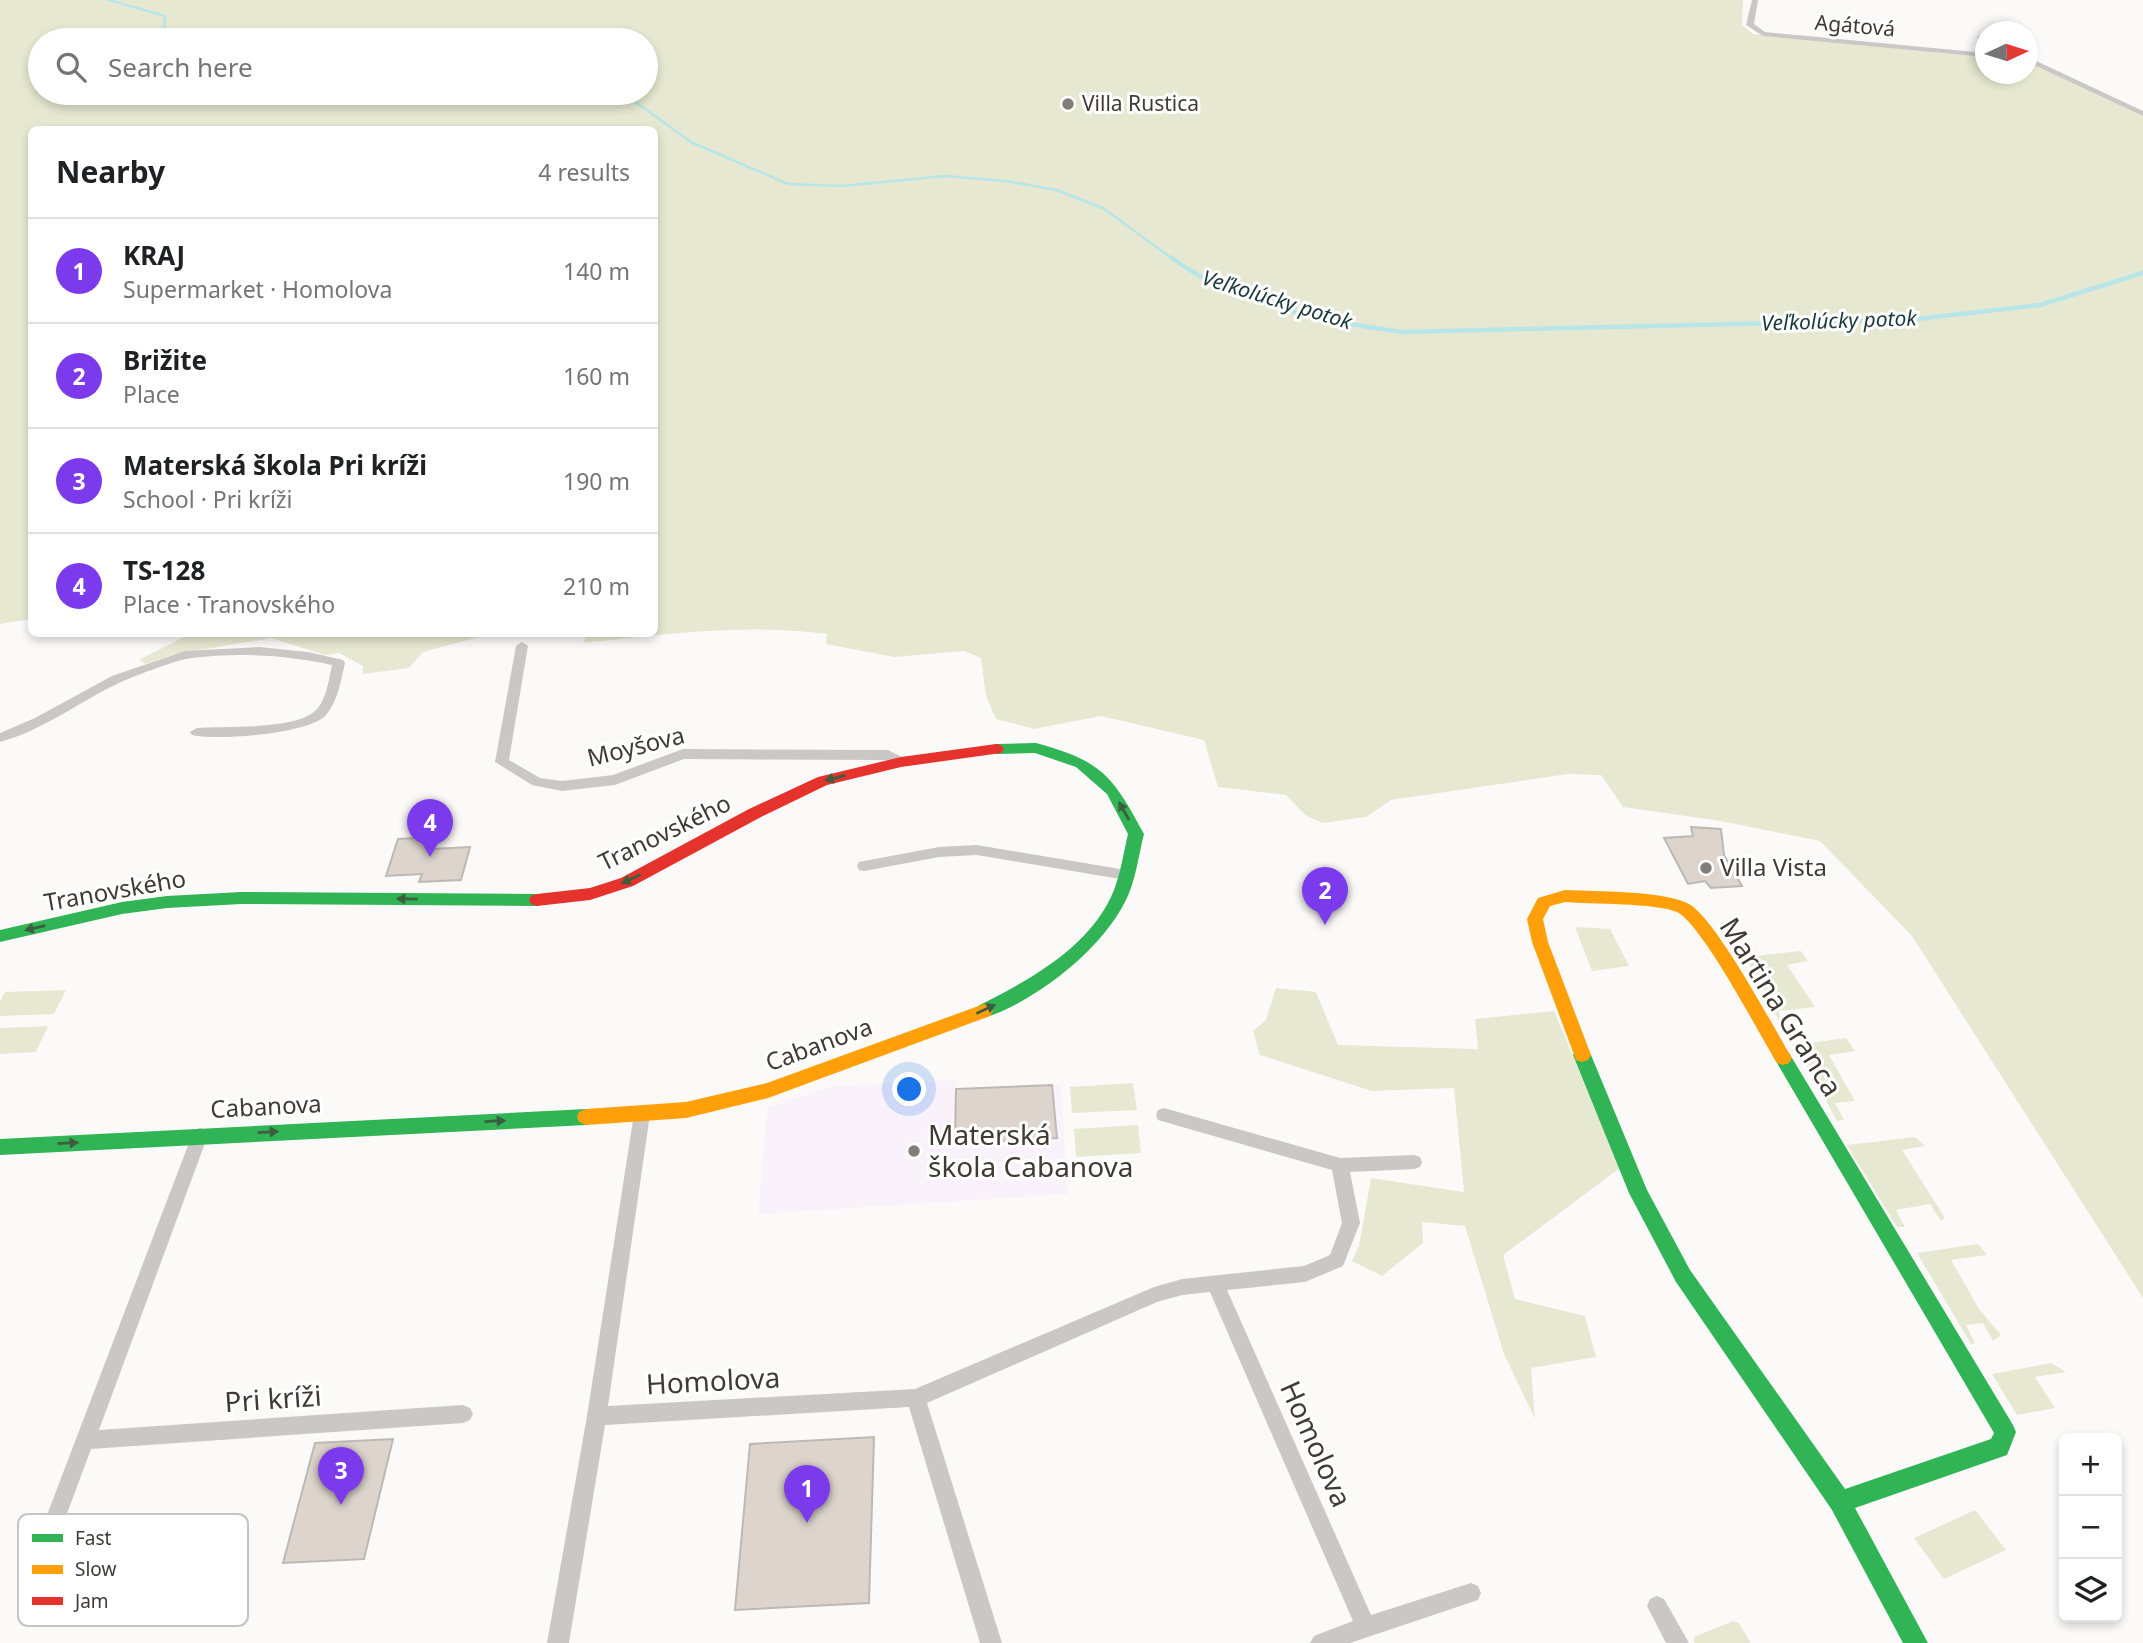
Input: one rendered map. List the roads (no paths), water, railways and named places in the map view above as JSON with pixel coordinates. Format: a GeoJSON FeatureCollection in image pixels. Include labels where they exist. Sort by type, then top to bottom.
{"type":"FeatureCollection","features":[{"type":"Feature","properties":{"kind":"street","name":"Agátová"},"geometry":{"type":"LineString","coordinates":[[1755,0],[1750,25],[1763,34],[1975,54]]}},
{"type":"Feature","properties":{"kind":"street"},"geometry":{"type":"LineString","coordinates":[[2038,62],[2143,114]]}},
{"type":"Feature","properties":{"kind":"street","name":"Moyšova"},"geometry":{"type":"LineString","coordinates":[[522,646],[502,762],[537,782],[562,786],[615,780],[683,754],[888,755],[901,762]]}},
{"type":"Feature","properties":{"kind":"street"},"geometry":{"type":"LineString","coordinates":[[0,738],[40,721],[117,679],[189,654],[259,651],[308,656],[339,663],[335,681],[320,713],[300,724],[197,732]]}},
{"type":"Feature","properties":{"kind":"street","name":"Tranovského"},"geometry":{"type":"LineString","coordinates":[[0,936],[122,908],[167,902],[242,898],[528,901],[590,894],[627,881],[755,813],[823,781],[901,762],[982,750],[1036,748],[1081,764],[1112,791],[1136,834],[1126,875]]}},
{"type":"Feature","properties":{"kind":"street"},"geometry":{"type":"LineString","coordinates":[[864,866],[939,852],[977,850],[1126,875]]}},
{"type":"Feature","properties":{"kind":"street","name":"Cabanova"},"geometry":{"type":"LineString","coordinates":[[0,1147],[686,1110],[768,1090],[986,1010],[1047,975],[1094,936],[1118,900],[1126,875]]}},
{"type":"Feature","properties":{"kind":"street","name":"Martina Granca"},"geometry":{"type":"LineString","coordinates":[[1840,1502],[1999,1447],[2005,1432],[1707,932],[1684,908],[1660,902],[1565,896],[1544,902],[1535,919],[1540,943],[1586,1066],[1639,1193],[1683,1276],[1840,1502],[1916,1643]]}},
{"type":"Feature","properties":{"kind":"street"},"geometry":{"type":"LineString","coordinates":[[558,1643],[597,1416],[642,1114]]}},
{"type":"Feature","properties":{"kind":"street"},"geometry":{"type":"LineString","coordinates":[[1164,1115],[1340,1165],[1414,1163]]}},
{"type":"Feature","properties":{"kind":"street","name":"Cabanova"},"geometry":{"type":"LineString","coordinates":[[57,1514],[200,1135]]}},
{"type":"Feature","properties":{"kind":"street","name":"Homolova"},"geometry":{"type":"LineString","coordinates":[[597,1416],[916,1398],[1154,1295],[1182,1287],[1306,1274],[1337,1260],[1351,1223],[1340,1165]]}},
{"type":"Feature","properties":{"kind":"street","name":"Homolova"},"geometry":{"type":"LineString","coordinates":[[1215,1283],[1366,1627]]}},
{"type":"Feature","properties":{"kind":"street"},"geometry":{"type":"LineString","coordinates":[[916,1398],[990,1643]]}},
{"type":"Feature","properties":{"kind":"street","name":"Pri kríži"},"geometry":{"type":"LineString","coordinates":[[86,1440],[463,1414]]}},
{"type":"Feature","properties":{"kind":"street"},"geometry":{"type":"LineString","coordinates":[[1321,1643],[1471,1593]]}},
{"type":"Feature","properties":{"kind":"street"},"geometry":{"type":"LineString","coordinates":[[1657,1606],[1678,1643]]}},
{"type":"Feature","properties":{"kind":"waterway","name":"Veľkolúcky potok"},"geometry":{"type":"LineString","coordinates":[[109,0],[165,16],[164,28]]}},
{"type":"Feature","properties":{"kind":"waterway","name":"Veľkolúcky potok"},"geometry":{"type":"LineString","coordinates":[[640,105],[691,142],[788,184],[842,186],[945,176],[1006,181],[1056,190],[1103,208],[1174,260]]}},
{"type":"Feature","properties":{"kind":"waterway","name":"Veľkolúcky potok"},"geometry":{"type":"LineString","coordinates":[[1172,258],[1197,275],[1253,300],[1342,323],[1402,332],[1908,320],[2040,305],[2143,273]]}},
{"type":"Feature","properties":{"kind":"place","name":"Villa Rustica"},"geometry":{"type":"Point","coordinates":[1068,104]}},
{"type":"Feature","properties":{"kind":"place","name":"TS-128"},"geometry":{"type":"Point","coordinates":[430,857]}},
{"type":"Feature","properties":{"kind":"place","name":"Villa Vista"},"geometry":{"type":"Point","coordinates":[1706,868]}},
{"type":"Feature","properties":{"kind":"place","name":"Brižite"},"geometry":{"type":"Point","coordinates":[1325,925]}},
{"type":"Feature","properties":{"kind":"place","name":"Materská škola Cabanova"},"geometry":{"type":"Point","coordinates":[914,1151]}},
{"type":"Feature","properties":{"kind":"place","name":"Materská škola Pri kríži"},"geometry":{"type":"Point","coordinates":[341,1505]}},
{"type":"Feature","properties":{"kind":"place","name":"KRAJ"},"geometry":{"type":"Point","coordinates":[807,1523]}}]}
